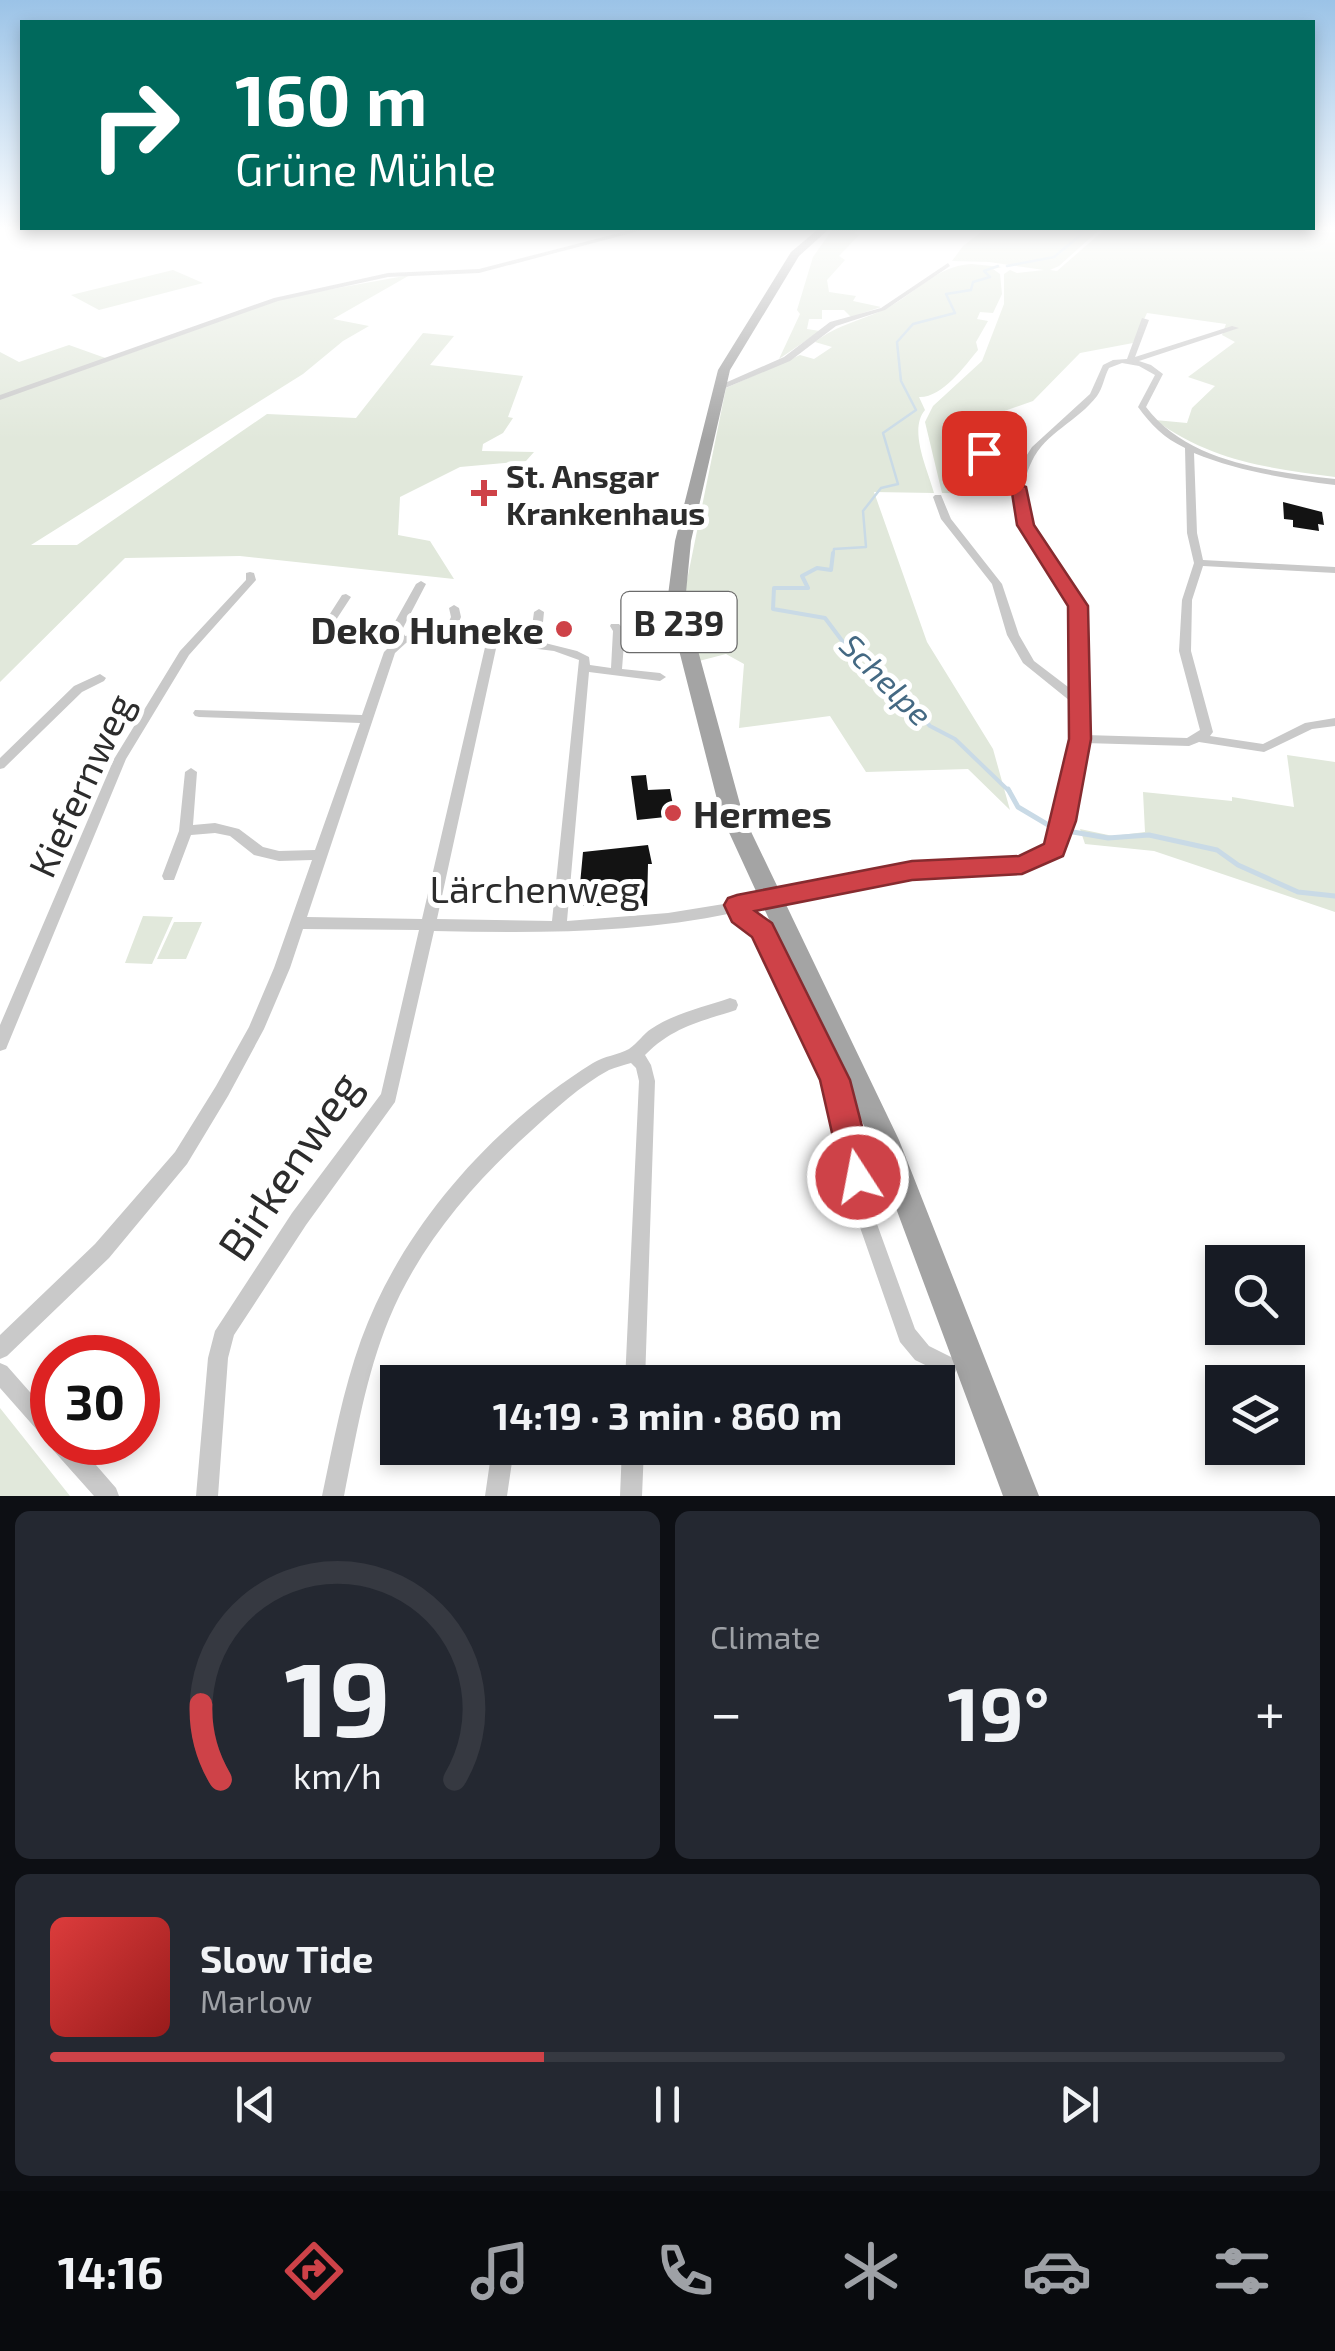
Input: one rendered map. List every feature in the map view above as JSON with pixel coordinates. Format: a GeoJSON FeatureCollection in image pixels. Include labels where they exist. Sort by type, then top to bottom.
{"type":"FeatureCollection","features":[{"type":"Feature","properties":{"kind":"main road","name":"B 239"},"geometry":{"type":"LineString","coordinates":[[766,300],[729,357],[720,387],[684,541],[676,603],[732,815],[885,1140],[1021,1496]]}},
{"type":"Feature","properties":{"kind":"street"},"geometry":{"type":"LineString","coordinates":[[0,398],[274,300]]}},
{"type":"Feature","properties":{"kind":"street"},"geometry":{"type":"LineString","coordinates":[[720,387],[786,359],[833,324],[883,309],[897,300]]}},
{"type":"Feature","properties":{"kind":"street"},"geometry":{"type":"LineString","coordinates":[[1130,362],[1145,320]]}},
{"type":"Feature","properties":{"kind":"street"},"geometry":{"type":"LineString","coordinates":[[1189,447],[1192,533],[1198,564],[1187,600],[1185,650],[1191,680],[1208,723],[1207,732],[1189,742],[1080,739],[1078,606],[1026,525],[1020,490],[1027,459],[1040,438],[1093,396],[1104,368],[1110,364],[1130,362],[1236,328]]}},
{"type":"Feature","properties":{"kind":"street"},"geometry":{"type":"LineString","coordinates":[[1130,362],[1152,368],[1160,377],[1142,406],[1149,420],[1163,433],[1189,447],[1282,475],[1335,482]]}},
{"type":"Feature","properties":{"kind":"street"},"geometry":{"type":"LineString","coordinates":[[976,432],[999,483],[1020,490]]}},
{"type":"Feature","properties":{"kind":"street"},"geometry":{"type":"LineString","coordinates":[[938,496],[946,519],[987,568],[1002,595],[1012,636],[1029,663],[1082,704]]}},
{"type":"Feature","properties":{"kind":"street"},"geometry":{"type":"LineString","coordinates":[[1198,564],[1335,570]]}},
{"type":"Feature","properties":{"kind":"street","name":"Kiefernweg"},"geometry":{"type":"LineString","coordinates":[[0,1044],[120,759],[184,654],[251,580],[250,575]]}},
{"type":"Feature","properties":{"kind":"street"},"geometry":{"type":"LineString","coordinates":[[0,1349],[102,1251],[181,1158],[256,1029],[298,923],[390,652],[421,584]]}},
{"type":"Feature","properties":{"kind":"street"},"geometry":{"type":"LineString","coordinates":[[346,596],[331,620],[332,629],[535,646],[577,653],[585,660],[559,924]]}},
{"type":"Feature","properties":{"kind":"street"},"geometry":{"type":"LineString","coordinates":[[447,638],[456,616],[454,608]]}},
{"type":"Feature","properties":{"kind":"street"},"geometry":{"type":"LineString","coordinates":[[535,646],[539,612]]}},
{"type":"Feature","properties":{"kind":"street"},"geometry":{"type":"LineString","coordinates":[[615,626],[619,631],[616,672]]}},
{"type":"Feature","properties":{"kind":"street","name":"Birkenweg"},"geometry":{"type":"LineString","coordinates":[[207,1496],[218,1358],[225,1331],[299,1219],[389,1097],[492,642]]}},
{"type":"Feature","properties":{"kind":"street"},"geometry":{"type":"LineString","coordinates":[[584,668],[660,677]]}},
{"type":"Feature","properties":{"kind":"street"},"geometry":{"type":"LineString","coordinates":[[0,765],[78,689],[100,678]]}},
{"type":"Feature","properties":{"kind":"street"},"geometry":{"type":"LineString","coordinates":[[199,713],[368,719]]}},
{"type":"Feature","properties":{"kind":"street"},"geometry":{"type":"LineString","coordinates":[[1200,738],[1264,748],[1309,726],[1335,722]]}},
{"type":"Feature","properties":{"kind":"street","name":"Lärchenweg"},"geometry":{"type":"LineString","coordinates":[[298,923],[559,924],[672,919],[912,871],[1022,865],[1054,850],[1064,821],[1080,739]]}},
{"type":"Feature","properties":{"kind":"street"},"geometry":{"type":"LineString","coordinates":[[169,876],[186,831],[191,772]]}},
{"type":"Feature","properties":{"kind":"street"},"geometry":{"type":"LineString","coordinates":[[186,831],[216,828],[234,832],[269,853],[319,856]]}},
{"type":"Feature","properties":{"kind":"street"},"geometry":{"type":"LineString","coordinates":[[737,905],[741,915],[762,930],[835,1080],[852,1141],[864,1213],[907,1335],[922,1353],[946,1365]]}},
{"type":"Feature","properties":{"kind":"street"},"geometry":{"type":"LineString","coordinates":[[333,1496],[361,1366],[392,1290],[437,1221],[470,1181],[544,1109],[604,1065],[634,1055],[669,1026],[730,1005]]}},
{"type":"Feature","properties":{"kind":"street"},"geometry":{"type":"LineString","coordinates":[[634,1055],[643,1065],[647,1081],[637,1365]]}},
{"type":"Feature","properties":{"kind":"street"},"geometry":{"type":"LineString","coordinates":[[0,1373],[30,1407]]}},
{"type":"Feature","properties":{"kind":"street"},"geometry":{"type":"LineString","coordinates":[[82,1465],[108,1496]]}},
{"type":"Feature","properties":{"kind":"street"},"geometry":{"type":"LineString","coordinates":[[496,1496],[501,1465]]}},
{"type":"Feature","properties":{"kind":"street"},"geometry":{"type":"LineString","coordinates":[[631,1496],[632,1465]]}},
{"type":"Feature","properties":{"kind":"shaded area"},"geometry":{"type":"Polygon","coordinates":[[[80,300],[138,300],[99,310],[80,300]]]}},
{"type":"Feature","properties":{"kind":"shaded area"},"geometry":{"type":"Polygon","coordinates":[[[277,300],[367,300],[333,319],[369,326],[343,341],[303,374],[31,545],[77,545],[267,414],[356,418],[423,333],[454,336],[430,365],[523,376],[508,417],[513,418],[503,433],[483,444],[482,451],[534,452],[526,461],[460,467],[400,497],[398,535],[430,541],[454,579],[240,556],[125,558],[0,682],[0,352],[19,362],[69,345],[111,360],[277,300]]]}},
{"type":"Feature","properties":{"kind":"shaded area"},"geometry":{"type":"Polygon","coordinates":[[[800,300],[854,300],[881,307],[851,317],[844,310],[822,310],[822,319],[809,319],[807,329],[820,331],[779,359],[800,314],[797,310],[800,300]]]}},
{"type":"Feature","properties":{"kind":"shaded area"},"geometry":{"type":"Polygon","coordinates":[[[999,300],[993,313],[980,312],[977,319],[988,321],[976,342],[978,350],[944,387],[919,397],[925,410],[920,418],[919,439],[934,493],[874,492],[927,642],[993,749],[1010,810],[968,769],[866,772],[830,716],[739,728],[744,664],[726,654],[699,661],[683,600],[726,388],[800,355],[814,359],[832,347],[815,342],[898,302],[999,300]]]}},
{"type":"Feature","properties":{"kind":"shaded area"},"geometry":{"type":"Polygon","coordinates":[[[1004,300],[1335,300],[1335,477],[1263,466],[1219,454],[1155,420],[1187,423],[1192,408],[1215,386],[1188,377],[1235,342],[1222,335],[1226,324],[1147,313],[1133,343],[1080,353],[1033,401],[970,423],[1012,495],[942,493],[925,422],[933,406],[982,361],[1004,300]]]}},
{"type":"Feature","properties":{"kind":"shaded area"},"geometry":{"type":"Polygon","coordinates":[[[1287,755],[1335,762],[1335,912],[1154,851],[1085,844],[1080,829],[1113,836],[1145,832],[1143,792],[1232,801],[1232,797],[1294,807],[1287,755]]]}},
{"type":"Feature","properties":{"kind":"shaded area"},"geometry":{"type":"Polygon","coordinates":[[[143,916],[173,917],[152,964],[125,963],[143,916]]]}},
{"type":"Feature","properties":{"kind":"shaded area"},"geometry":{"type":"Polygon","coordinates":[[[174,922],[202,922],[186,959],[157,959],[174,922]]]}},
{"type":"Feature","properties":{"kind":"shaded area"},"geometry":{"type":"Polygon","coordinates":[[[0,1408],[30,1446],[30,1465],[45,1465],[70,1496],[0,1496],[0,1408]]]}},
{"type":"Feature","properties":{"kind":"building"},"geometry":{"type":"Polygon","coordinates":[[[1283,502],[1322,512],[1324,525],[1318,524],[1319,531],[1293,527],[1293,520],[1284,519],[1283,502]]]}},
{"type":"Feature","properties":{"kind":"building"},"geometry":{"type":"Polygon","coordinates":[[[646,775],[648,790],[670,789],[675,816],[637,820],[631,776],[646,775]]]}},
{"type":"Feature","properties":{"kind":"building"},"geometry":{"type":"Polygon","coordinates":[[[648,845],[652,864],[648,864],[647,906],[578,906],[583,852],[648,845]]]}},
{"type":"Feature","properties":{"kind":"waterway","name":"Schelpe"},"geometry":{"type":"LineString","coordinates":[[833,555],[834,549],[866,547],[863,511],[881,488],[898,484],[883,433],[916,410],[901,381],[897,342],[913,324],[955,313],[949,300]]}},
{"type":"Feature","properties":{"kind":"waterway","name":"Schelpe"},"geometry":{"type":"LineString","coordinates":[[833,553],[831,570],[817,568],[802,576],[808,588],[774,588],[773,609],[825,618],[843,642],[870,663],[930,726],[955,739],[1009,791]]}},
{"type":"Feature","properties":{"kind":"waterway","name":"Schelpe"},"geometry":{"type":"LineString","coordinates":[[1009,791],[1018,807],[1050,826]]}},
{"type":"Feature","properties":{"kind":"waterway","name":"Schelpe"},"geometry":{"type":"LineString","coordinates":[[1073,832],[1108,838],[1149,835],[1217,850],[1238,865],[1298,892],[1335,896]]}},
{"type":"Feature","properties":{"kind":"place","name":"St. Ansgar Krankenhaus"},"geometry":{"type":"Point","coordinates":[484,493]}},
{"type":"Feature","properties":{"kind":"place","name":"Deko Huneke"},"geometry":{"type":"Point","coordinates":[564,629]}},
{"type":"Feature","properties":{"kind":"place","name":"Hermes"},"geometry":{"type":"Point","coordinates":[673,813]}},
{"type":"Feature","properties":{"kind":"route"},"geometry":{"type":"LineString","coordinates":[[858,1177],[835,1080],[762,930],[741,915],[737,905],[912,871],[1022,865],[1054,850],[1064,821],[1080,739],[1082,650],[1078,606],[1026,525],[1020,490],[999,483],[984,453]]}}]}
